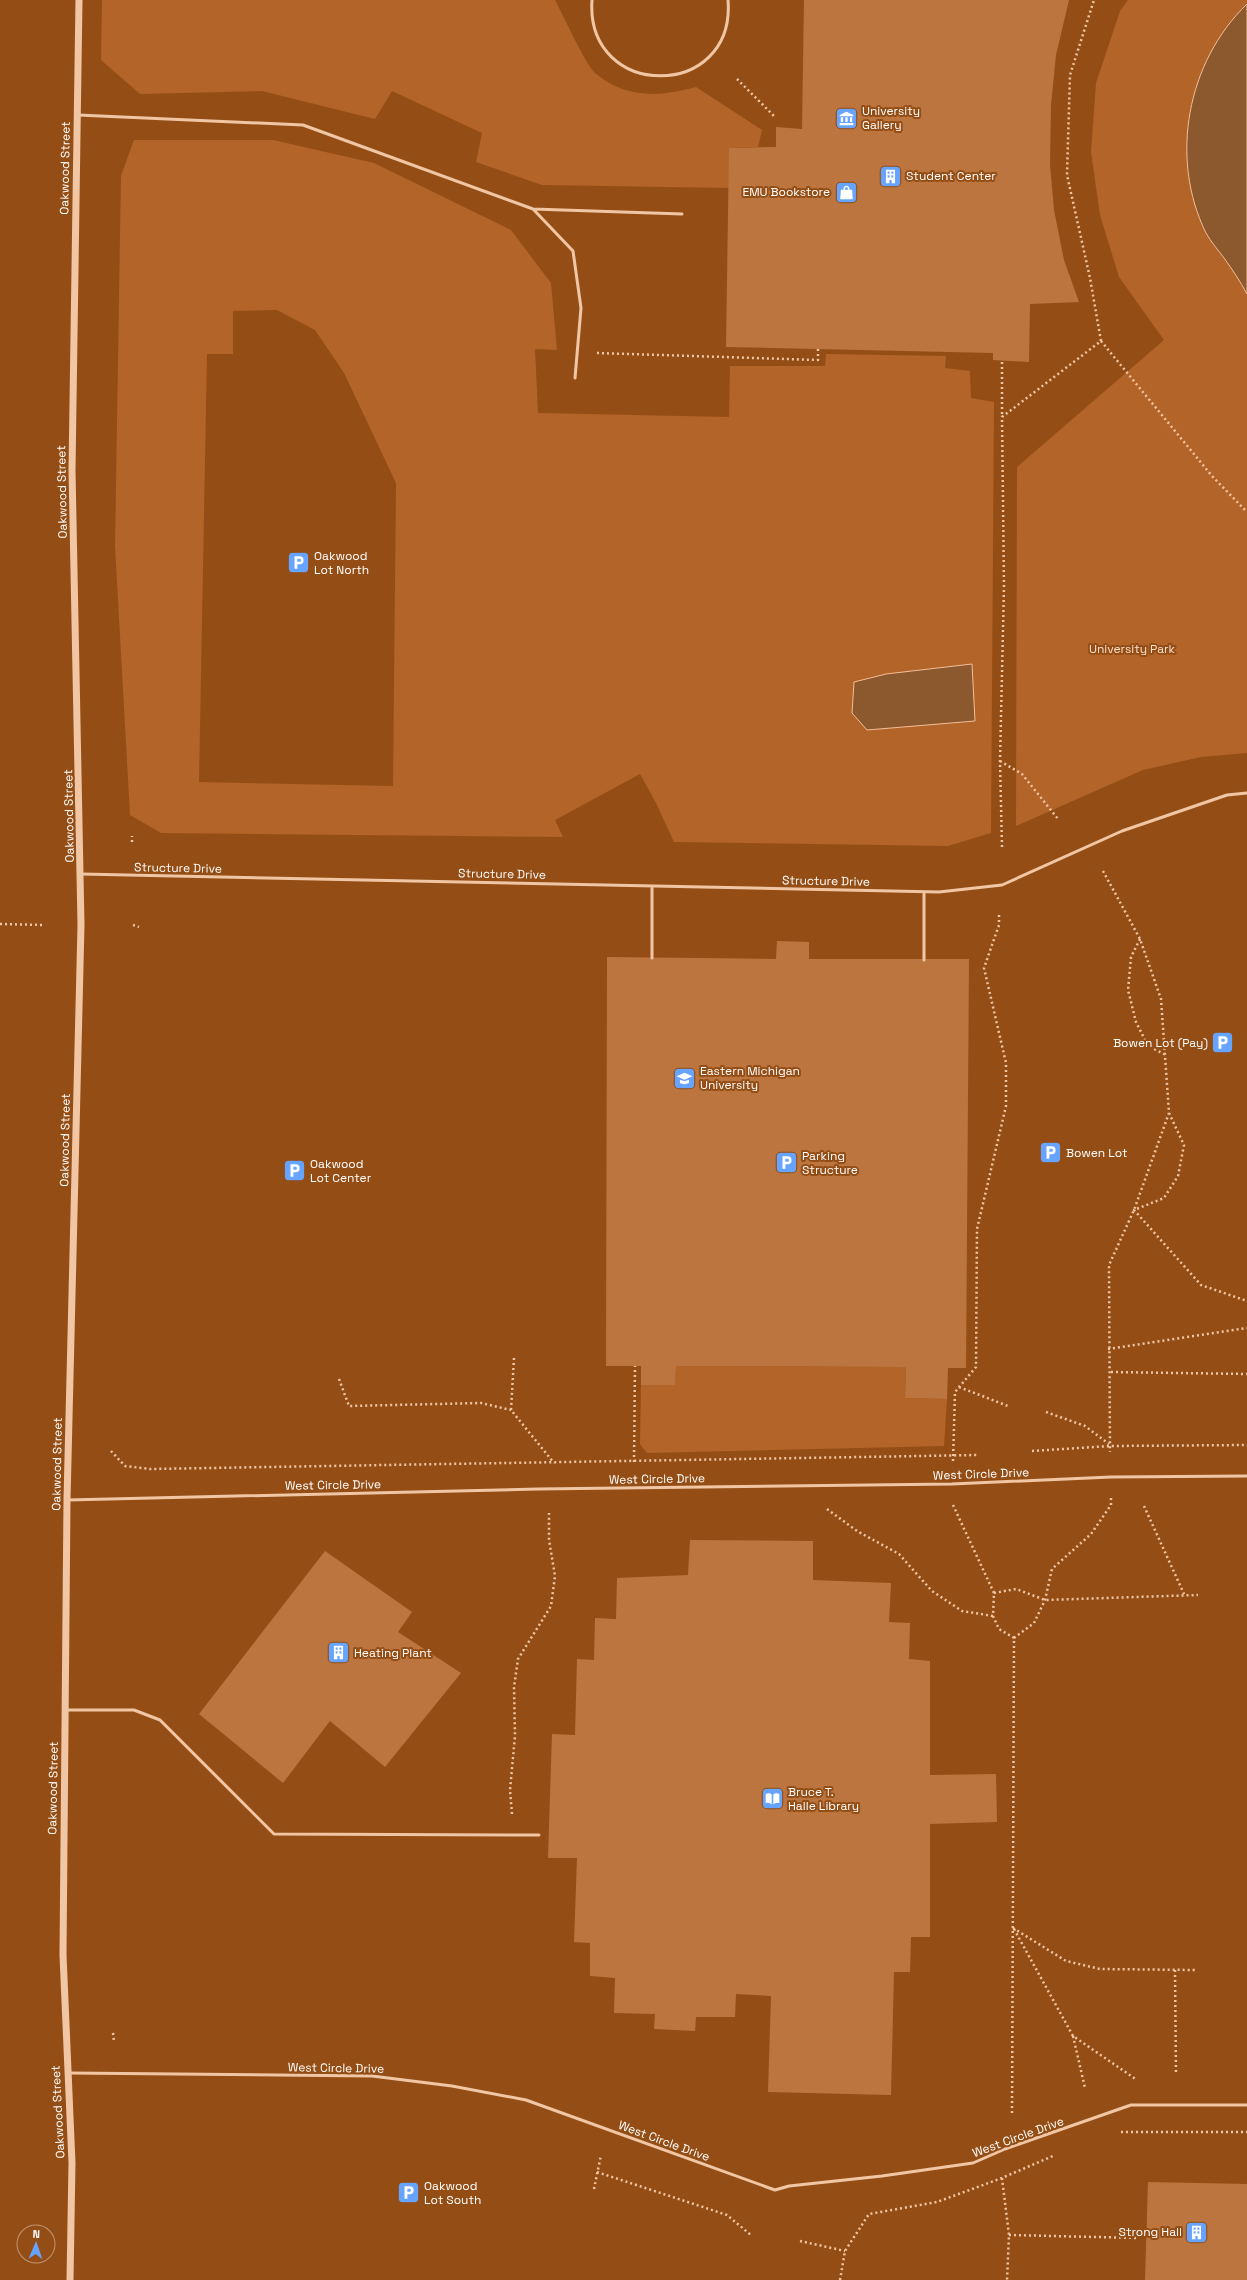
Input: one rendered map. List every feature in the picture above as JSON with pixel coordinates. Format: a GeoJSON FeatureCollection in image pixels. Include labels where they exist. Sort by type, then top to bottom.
{"type":"FeatureCollection","features":[{"type":"Feature","properties":{"kind":"street","name":"Oakwood Street"},"geometry":{"type":"LineString","coordinates":[[70,2280],[72,2163],[63,1956],[67,1500],[81,926],[72,470],[76,115],[79,0]]}},
{"type":"Feature","properties":{"kind":"lane"},"geometry":{"type":"LineString","coordinates":[[592,0],[591,15],[597,36],[609,55],[627,69],[648,76],[671,76],[692,70],[710,57],[723,38],[729,15],[728,0]]}},
{"type":"Feature","properties":{"kind":"lane"},"geometry":{"type":"LineString","coordinates":[[76,115],[303,125],[533,209],[682,214]]}},
{"type":"Feature","properties":{"kind":"lane"},"geometry":{"type":"LineString","coordinates":[[533,209],[573,251],[582,308],[576,378]]}},
{"type":"Feature","properties":{"kind":"lane","name":"Structure Drive"},"geometry":{"type":"LineString","coordinates":[[80,874],[939,892],[1002,885],[1122,831],[1227,795],[1247,793]]}},
{"type":"Feature","properties":{"kind":"lane"},"geometry":{"type":"LineString","coordinates":[[652,886],[652,958]]}},
{"type":"Feature","properties":{"kind":"lane"},"geometry":{"type":"LineString","coordinates":[[924,892],[924,960]]}},
{"type":"Feature","properties":{"kind":"lane","name":"West Circle Drive"},"geometry":{"type":"LineString","coordinates":[[67,1500],[530,1490],[952,1484],[1111,1477],[1247,1476]]}},
{"type":"Feature","properties":{"kind":"lane"},"geometry":{"type":"LineString","coordinates":[[65,1710],[134,1710],[160,1720],[274,1834],[539,1835]]}},
{"type":"Feature","properties":{"kind":"lane","name":"West Circle Drive"},"geometry":{"type":"LineString","coordinates":[[67,2073],[372,2076],[452,2086],[526,2100],[775,2190],[789,2186],[882,2176],[972,2163],[1005,2149],[1131,2105],[1247,2105]]}},
{"type":"Feature","properties":{"kind":"path"},"geometry":{"type":"LineString","coordinates":[[1094,0],[1070,75],[1067,175],[1090,278],[1101,341],[1212,476],[1247,512]]}},
{"type":"Feature","properties":{"kind":"path"},"geometry":{"type":"LineString","coordinates":[[737,79],[775,117]]}},
{"type":"Feature","properties":{"kind":"path"},"geometry":{"type":"LineString","coordinates":[[1002,417],[1101,341]]}},
{"type":"Feature","properties":{"kind":"path"},"geometry":{"type":"LineString","coordinates":[[594,353],[818,360],[818,349]]}},
{"type":"Feature","properties":{"kind":"path"},"geometry":{"type":"LineString","coordinates":[[1002,362],[1004,586],[1000,760],[1002,847]]}},
{"type":"Feature","properties":{"kind":"path"},"geometry":{"type":"LineString","coordinates":[[1000,760],[1022,774],[1058,819]]}},
{"type":"Feature","properties":{"kind":"path"},"geometry":{"type":"LineString","coordinates":[[132,836],[132,842]]}},
{"type":"Feature","properties":{"kind":"path"},"geometry":{"type":"LineString","coordinates":[[1103,871],[1140,939],[1161,999],[1169,1113],[1134,1210],[1109,1265],[1108,1350],[1111,1372],[1110,1452]]}},
{"type":"Feature","properties":{"kind":"path"},"geometry":{"type":"LineString","coordinates":[[953,1462],[955,1392],[976,1367],[977,1229],[1006,1106],[1006,1063],[984,968],[999,925],[999,915]]}},
{"type":"Feature","properties":{"kind":"path"},"geometry":{"type":"LineString","coordinates":[[0,924],[44,925]]}},
{"type":"Feature","properties":{"kind":"path"},"geometry":{"type":"LineString","coordinates":[[133,925],[139,927]]}},
{"type":"Feature","properties":{"kind":"path"},"geometry":{"type":"LineString","coordinates":[[1140,939],[1131,957],[1128,990],[1136,1022],[1148,1046],[1166,1055]]}},
{"type":"Feature","properties":{"kind":"path"},"geometry":{"type":"LineString","coordinates":[[1134,1210],[1164,1198],[1178,1176],[1184,1144],[1169,1113]]}},
{"type":"Feature","properties":{"kind":"path"},"geometry":{"type":"LineString","coordinates":[[1134,1210],[1201,1286],[1247,1301]]}},
{"type":"Feature","properties":{"kind":"path"},"geometry":{"type":"LineString","coordinates":[[1108,1350],[1247,1328]]}},
{"type":"Feature","properties":{"kind":"path"},"geometry":{"type":"LineString","coordinates":[[511,1410],[514,1358]]}},
{"type":"Feature","properties":{"kind":"path"},"geometry":{"type":"LineString","coordinates":[[634,1462],[635,1366]]}},
{"type":"Feature","properties":{"kind":"path"},"geometry":{"type":"LineString","coordinates":[[1111,1372],[1247,1374]]}},
{"type":"Feature","properties":{"kind":"path"},"geometry":{"type":"LineString","coordinates":[[339,1379],[349,1406],[481,1402],[511,1410],[555,1463]]}},
{"type":"Feature","properties":{"kind":"path"},"geometry":{"type":"LineString","coordinates":[[959,1387],[1008,1406]]}},
{"type":"Feature","properties":{"kind":"path"},"geometry":{"type":"LineString","coordinates":[[1046,1412],[1085,1426],[1110,1445]]}},
{"type":"Feature","properties":{"kind":"path"},"geometry":{"type":"LineString","coordinates":[[1032,1451],[1110,1445],[1247,1445]]}},
{"type":"Feature","properties":{"kind":"path"},"geometry":{"type":"LineString","coordinates":[[111,1451],[125,1466],[150,1469],[978,1455]]}},
{"type":"Feature","properties":{"kind":"path"},"geometry":{"type":"LineString","coordinates":[[1014,1638],[1034,1623],[1045,1600],[1052,1569],[1091,1534],[1111,1505],[1111,1498]]}},
{"type":"Feature","properties":{"kind":"path"},"geometry":{"type":"LineString","coordinates":[[953,1499],[953,1508],[994,1593],[993,1616],[999,1629],[1014,1638]]}},
{"type":"Feature","properties":{"kind":"path"},"geometry":{"type":"LineString","coordinates":[[1144,1506],[1184,1594]]}},
{"type":"Feature","properties":{"kind":"path"},"geometry":{"type":"LineString","coordinates":[[828,1509],[857,1531],[899,1554],[932,1591],[962,1611],[993,1616]]}},
{"type":"Feature","properties":{"kind":"path"},"geometry":{"type":"LineString","coordinates":[[513,1835],[510,1790],[515,1736],[514,1688],[518,1659],[551,1606],[555,1576],[548,1540],[549,1514]]}},
{"type":"Feature","properties":{"kind":"path"},"geometry":{"type":"LineString","coordinates":[[994,1593],[1016,1589],[1045,1600],[1198,1594]]}},
{"type":"Feature","properties":{"kind":"path"},"geometry":{"type":"LineString","coordinates":[[1012,2116],[1014,1638]]}},
{"type":"Feature","properties":{"kind":"path"},"geometry":{"type":"LineString","coordinates":[[1013,1928],[1066,1961],[1100,1969],[1195,1970]]}},
{"type":"Feature","properties":{"kind":"path"},"geometry":{"type":"LineString","coordinates":[[1013,1928],[1073,2036],[1085,2088]]}},
{"type":"Feature","properties":{"kind":"path"},"geometry":{"type":"LineString","coordinates":[[1175,1970],[1176,2075]]}},
{"type":"Feature","properties":{"kind":"path"},"geometry":{"type":"LineString","coordinates":[[113,2033],[114,2042]]}},
{"type":"Feature","properties":{"kind":"path"},"geometry":{"type":"LineString","coordinates":[[1073,2036],[1137,2080]]}},
{"type":"Feature","properties":{"kind":"path"},"geometry":{"type":"LineString","coordinates":[[1118,2132],[1247,2132]]}},
{"type":"Feature","properties":{"kind":"path"},"geometry":{"type":"LineString","coordinates":[[840,2280],[844,2251],[870,2214],[937,2202],[1002,2178],[1060,2154]]}},
{"type":"Feature","properties":{"kind":"path"},"geometry":{"type":"LineString","coordinates":[[594,2189],[601,2155]]}},
{"type":"Feature","properties":{"kind":"path"},"geometry":{"type":"LineString","coordinates":[[597,2172],[727,2215],[752,2236]]}},
{"type":"Feature","properties":{"kind":"path"},"geometry":{"type":"LineString","coordinates":[[1002,2178],[1009,2234],[1007,2280]]}},
{"type":"Feature","properties":{"kind":"path"},"geometry":{"type":"LineString","coordinates":[[1009,2234],[1139,2238]]}},
{"type":"Feature","properties":{"kind":"path"},"geometry":{"type":"LineString","coordinates":[[800,2241],[844,2251]]}},
{"type":"Feature","properties":{"kind":"green space"},"geometry":{"type":"Polygon","coordinates":[[[102,0],[555,0],[580,50],[591,68],[595,73],[607,81],[619,88],[643,94],[669,93],[696,87],[762,130],[758,147],[730,148],[729,188],[542,185],[476,162],[482,133],[392,91],[375,119],[262,91],[140,94],[101,60],[102,0]]]}},
{"type":"Feature","properties":{"kind":"green space","name":"University Park"},"geometry":{"type":"Polygon","coordinates":[[[1128,0],[1247,0],[1247,753],[1201,757],[1143,770],[1016,826],[1017,467],[1164,340],[1119,277],[1100,215],[1091,152],[1096,83],[1120,11],[1128,0]]]}},
{"type":"Feature","properties":{"kind":"green space"},"geometry":{"type":"Polygon","coordinates":[[[134,140],[273,140],[374,163],[511,230],[551,283],[557,350],[535,349],[538,413],[729,417],[730,366],[825,366],[826,354],[946,356],[945,368],[970,371],[971,398],[994,402],[991,833],[948,846],[674,842],[656,803],[640,774],[555,820],[563,837],[161,833],[130,815],[115,546],[121,176],[134,140]],[[277,310],[233,311],[233,354],[207,354],[199,782],[393,786],[396,483],[344,373],[315,330],[277,310]]]}},
{"type":"Feature","properties":{"kind":"green space"},"geometry":{"type":"Polygon","coordinates":[[[676,1366],[906,1367],[905,1398],[947,1399],[944,1446],[647,1453],[640,1444],[641,1385],[675,1385],[676,1366]]]}},
{"type":"Feature","properties":{"kind":"shaded area"},"geometry":{"type":"Polygon","coordinates":[[[1247,4],[1247,294],[1242,284],[1206,233],[1195,204],[1188,174],[1187,143],[1190,112],[1198,82],[1210,54],[1226,27],[1247,4]]]}},
{"type":"Feature","properties":{"kind":"shaded area"},"geometry":{"type":"Polygon","coordinates":[[[972,664],[975,721],[867,730],[852,713],[854,682],[886,674],[972,664]]]}},
{"type":"Feature","properties":{"kind":"building","name":"Student Center"},"geometry":{"type":"Polygon","coordinates":[[[804,0],[1069,0],[1056,55],[1051,105],[1050,165],[1054,210],[1064,260],[1079,302],[1030,304],[1029,362],[993,360],[993,353],[726,347],[729,148],[776,147],[776,127],[802,129],[804,0]]]}},
{"type":"Feature","properties":{"kind":"building","name":"Parking Structure"},"geometry":{"type":"Polygon","coordinates":[[[777,941],[809,942],[809,959],[969,959],[966,1368],[948,1368],[947,1399],[905,1398],[906,1367],[676,1366],[675,1385],[641,1385],[641,1366],[606,1366],[607,957],[776,959],[777,941]]]}},
{"type":"Feature","properties":{"kind":"building","name":"Bruce T. Halle Library"},"geometry":{"type":"Polygon","coordinates":[[[690,1540],[813,1541],[813,1580],[891,1583],[889,1622],[910,1623],[909,1659],[930,1661],[930,1775],[996,1774],[997,1822],[930,1824],[930,1937],[911,1937],[910,1972],[894,1972],[891,2095],[768,2092],[771,1996],[736,1994],[735,2017],[696,2017],[695,2031],[654,2029],[655,2014],[614,2013],[615,1978],[590,1976],[590,1943],[574,1942],[577,1858],[548,1858],[552,1734],[575,1735],[577,1659],[594,1660],[595,1618],[616,1619],[617,1578],[688,1575],[690,1540]]]}},
{"type":"Feature","properties":{"kind":"building","name":"Heating Plant"},"geometry":{"type":"Polygon","coordinates":[[[325,1551],[412,1612],[398,1632],[461,1673],[385,1767],[330,1721],[283,1783],[199,1714],[325,1551]]]}},
{"type":"Feature","properties":{"kind":"building","name":"Strong Hall"},"geometry":{"type":"Polygon","coordinates":[[[1148,2182],[1247,2184],[1247,2280],[1145,2280],[1148,2182]]]}},
{"type":"Feature","properties":{"kind":"place","name":"University Gallery"},"geometry":{"type":"Point","coordinates":[847,118]}},
{"type":"Feature","properties":{"kind":"place","name":"Student Center"},"geometry":{"type":"Point","coordinates":[890,176]}},
{"type":"Feature","properties":{"kind":"place","name":"EMU Bookstore"},"geometry":{"type":"Point","coordinates":[846,192]}},
{"type":"Feature","properties":{"kind":"place","name":"Oakwood Lot North"},"geometry":{"type":"Point","coordinates":[299,563]}},
{"type":"Feature","properties":{"kind":"place","name":"Bowen Lot (Pay)"},"geometry":{"type":"Point","coordinates":[1223,1043]}},
{"type":"Feature","properties":{"kind":"place","name":"Eastern Michigan University"},"geometry":{"type":"Point","coordinates":[685,1078]}},
{"type":"Feature","properties":{"kind":"place","name":"Bowen Lot"},"geometry":{"type":"Point","coordinates":[1051,1153]}},
{"type":"Feature","properties":{"kind":"place","name":"Parking Structure"},"geometry":{"type":"Point","coordinates":[787,1163]}},
{"type":"Feature","properties":{"kind":"place","name":"Oakwood Lot Center"},"geometry":{"type":"Point","coordinates":[295,1171]}},
{"type":"Feature","properties":{"kind":"place","name":"Heating Plant"},"geometry":{"type":"Point","coordinates":[338,1653]}},
{"type":"Feature","properties":{"kind":"place","name":"Bruce T. Halle Library"},"geometry":{"type":"Point","coordinates":[773,1799]}},
{"type":"Feature","properties":{"kind":"place","name":"Oakwood Lot South"},"geometry":{"type":"Point","coordinates":[408,2193]}},
{"type":"Feature","properties":{"kind":"place","name":"Strong Hall"},"geometry":{"type":"Point","coordinates":[1197,2232]}}]}
